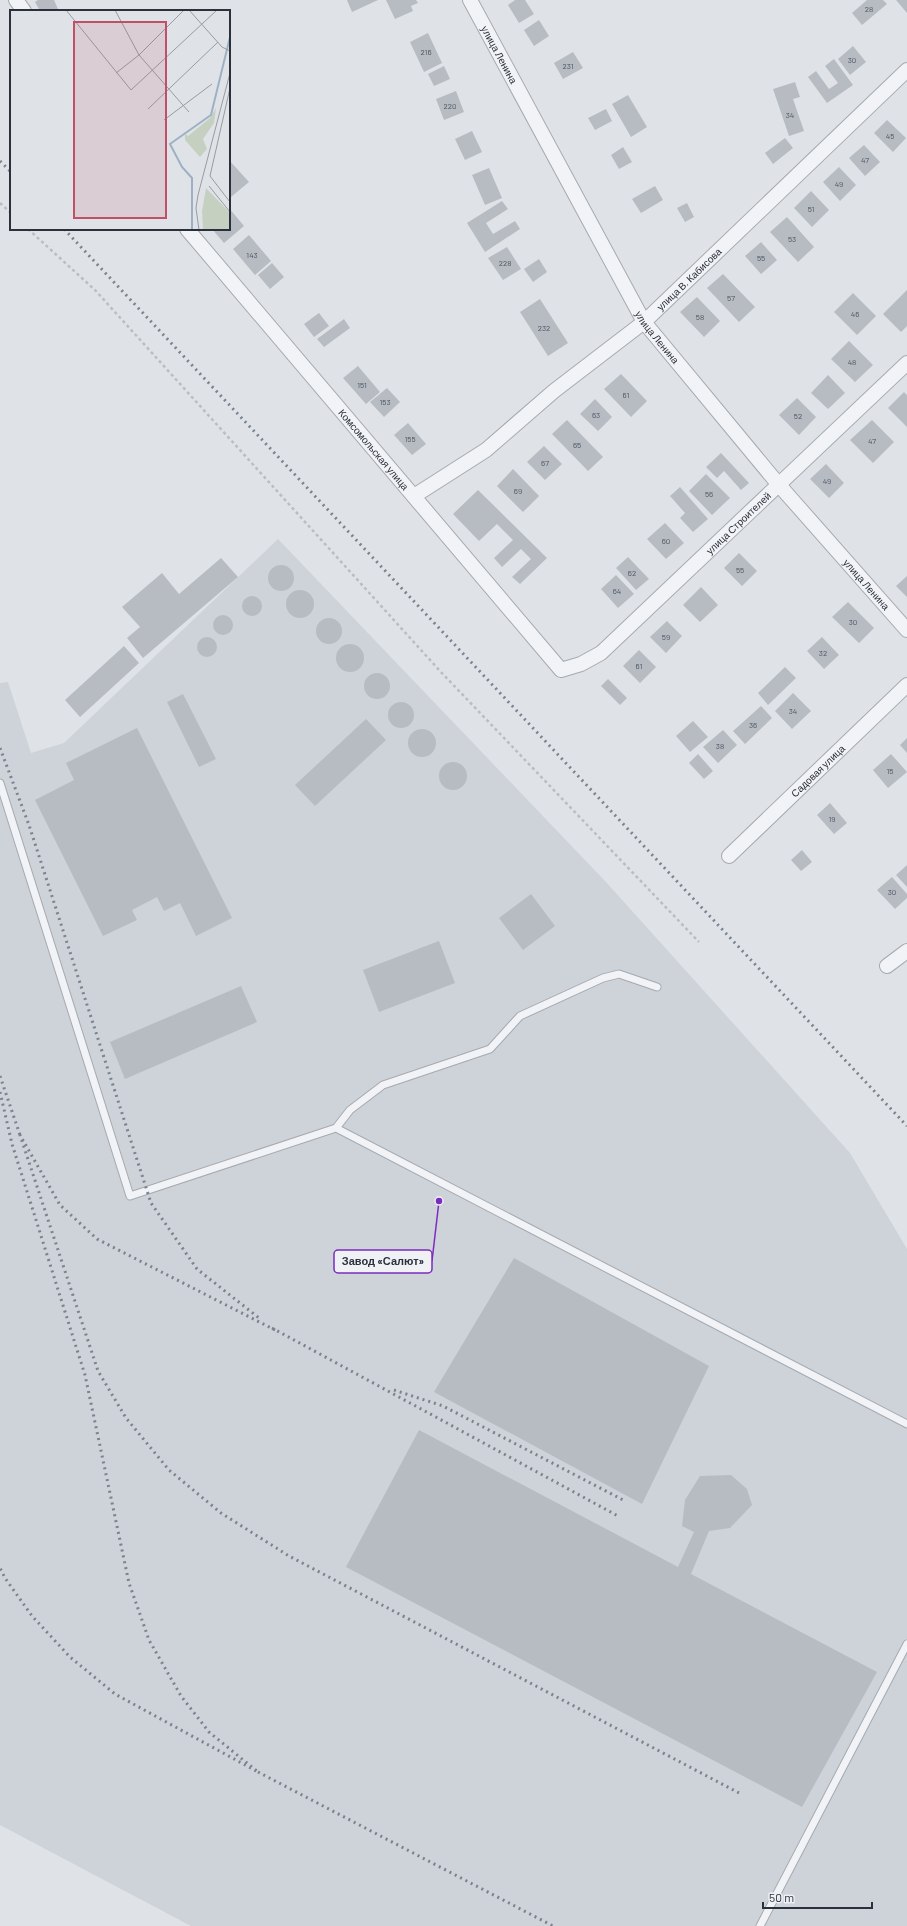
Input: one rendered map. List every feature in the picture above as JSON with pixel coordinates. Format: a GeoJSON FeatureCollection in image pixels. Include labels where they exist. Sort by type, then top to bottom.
{"type":"FeatureCollection","features":[{"type":"Feature","properties":{"kind":"street"},"geometry":{"type":"LineString","coordinates":[[16,0],[23,10]]}},
{"type":"Feature","properties":{"kind":"street","name":"улица Ленина"},"geometry":{"type":"LineString","coordinates":[[470,0],[644,322],[779,485],[907,630]]}},
{"type":"Feature","properties":{"kind":"street","name":"улица В. Кабисова"},"geometry":{"type":"LineString","coordinates":[[414,496],[486,450],[554,391],[644,322],[907,70]]}},
{"type":"Feature","properties":{"kind":"street","name":"Комсомольская улица"},"geometry":{"type":"LineString","coordinates":[[188,230],[561,670]]}},
{"type":"Feature","properties":{"kind":"street","name":"улица Строителей"},"geometry":{"type":"LineString","coordinates":[[561,670],[581,664],[601,654],[907,363]]}},
{"type":"Feature","properties":{"kind":"street","name":"Садовая улица"},"geometry":{"type":"LineString","coordinates":[[729,856],[907,686]]}},
{"type":"Feature","properties":{"kind":"street"},"geometry":{"type":"LineString","coordinates":[[887,966],[907,951]]}},
{"type":"Feature","properties":{"kind":"lane"},"geometry":{"type":"LineString","coordinates":[[0,783],[130,1196],[336,1128],[350,1110],[383,1085],[490,1049],[520,1016],[603,978],[619,974],[657,986]]}},
{"type":"Feature","properties":{"kind":"lane"},"geometry":{"type":"LineString","coordinates":[[336,1128],[907,1424]]}},
{"type":"Feature","properties":{"kind":"lane"},"geometry":{"type":"LineString","coordinates":[[760,1926],[907,1644]]}},
{"type":"Feature","properties":{"kind":"path"},"geometry":{"type":"LineString","coordinates":[[0,203],[10,212]]}},
{"type":"Feature","properties":{"kind":"path"},"geometry":{"type":"LineString","coordinates":[[29,230],[95,290],[440,671],[699,942]]}},
{"type":"Feature","properties":{"kind":"shaded area"},"geometry":{"type":"Polygon","coordinates":[[[278,539],[605,881],[850,1153],[907,1249],[907,1926],[191,1926],[0,1825],[0,683],[8,682],[31,753],[64,743],[278,539]]]}},
{"type":"Feature","properties":{"kind":"building"},"geometry":{"type":"Polygon","coordinates":[[[38,0],[54,0],[58,9],[39,10],[35,2],[38,0]]]}},
{"type":"Feature","properties":{"kind":"building"},"geometry":{"type":"Polygon","coordinates":[[[347,0],[378,0],[352,12],[347,0]]]}},
{"type":"Feature","properties":{"kind":"building"},"geometry":{"type":"Polygon","coordinates":[[[386,0],[416,0],[418,3],[411,6],[413,11],[395,19],[386,0]]]}},
{"type":"Feature","properties":{"kind":"building"},"geometry":{"type":"Polygon","coordinates":[[[515,0],[525,0],[534,14],[519,23],[508,5],[515,0]]]}},
{"type":"Feature","properties":{"kind":"building"},"geometry":{"type":"Polygon","coordinates":[[[867,0],[883,0],[887,4],[862,25],[852,13],[867,0]]]}},
{"type":"Feature","properties":{"kind":"building"},"geometry":{"type":"Polygon","coordinates":[[[896,0],[907,0],[907,13],[896,0]]]}},
{"type":"Feature","properties":{"kind":"building"},"geometry":{"type":"Polygon","coordinates":[[[539,20],[549,36],[534,46],[524,30],[539,20]]]}},
{"type":"Feature","properties":{"kind":"building"},"geometry":{"type":"Polygon","coordinates":[[[428,33],[442,63],[424,72],[410,42],[428,33]]]}},
{"type":"Feature","properties":{"kind":"building"},"geometry":{"type":"Polygon","coordinates":[[[853,46],[866,62],[850,75],[838,59],[853,46]]]}},
{"type":"Feature","properties":{"kind":"building"},"geometry":{"type":"Polygon","coordinates":[[[573,52],[583,68],[563,79],[554,63],[573,52]]]}},
{"type":"Feature","properties":{"kind":"building"},"geometry":{"type":"Polygon","coordinates":[[[834,59],[853,85],[827,103],[808,77],[816,71],[829,89],[838,83],[825,66],[834,59]]]}},
{"type":"Feature","properties":{"kind":"building"},"geometry":{"type":"Polygon","coordinates":[[[444,66],[450,79],[434,86],[428,74],[444,66]]]}},
{"type":"Feature","properties":{"kind":"building"},"geometry":{"type":"Polygon","coordinates":[[[795,82],[800,97],[793,99],[804,131],[789,136],[773,89],[795,82]]]}},
{"type":"Feature","properties":{"kind":"building"},"geometry":{"type":"Polygon","coordinates":[[[456,91],[464,112],[444,120],[436,99],[456,91]]]}},
{"type":"Feature","properties":{"kind":"building"},"geometry":{"type":"Polygon","coordinates":[[[628,95],[647,127],[631,137],[612,104],[628,95]]]}},
{"type":"Feature","properties":{"kind":"building"},"geometry":{"type":"Polygon","coordinates":[[[606,109],[612,121],[595,130],[588,118],[606,109]]]}},
{"type":"Feature","properties":{"kind":"building"},"geometry":{"type":"Polygon","coordinates":[[[887,120],[906,138],[893,152],[874,133],[887,120]]]}},
{"type":"Feature","properties":{"kind":"building"},"geometry":{"type":"Polygon","coordinates":[[[472,131],[482,152],[465,160],[455,139],[472,131]]]}},
{"type":"Feature","properties":{"kind":"building"},"geometry":{"type":"Polygon","coordinates":[[[785,138],[793,148],[773,164],[765,153],[785,138]]]}},
{"type":"Feature","properties":{"kind":"building"},"geometry":{"type":"Polygon","coordinates":[[[864,145],[880,162],[865,176],[849,158],[864,145]]]}},
{"type":"Feature","properties":{"kind":"building"},"geometry":{"type":"Polygon","coordinates":[[[623,147],[632,162],[619,169],[611,155],[623,147]]]}},
{"type":"Feature","properties":{"kind":"building"},"geometry":{"type":"Polygon","coordinates":[[[230,161],[249,182],[231,197],[230,196],[230,161]]]}},
{"type":"Feature","properties":{"kind":"building"},"geometry":{"type":"Polygon","coordinates":[[[839,167],[856,185],[840,201],[823,182],[839,167]]]}},
{"type":"Feature","properties":{"kind":"building"},"geometry":{"type":"Polygon","coordinates":[[[489,168],[502,198],[485,205],[472,175],[489,168]]]}},
{"type":"Feature","properties":{"kind":"building"},"geometry":{"type":"Polygon","coordinates":[[[655,186],[663,200],[641,213],[632,199],[655,186]]]}},
{"type":"Feature","properties":{"kind":"building"},"geometry":{"type":"Polygon","coordinates":[[[811,191],[829,210],[812,227],[794,208],[811,191]]]}},
{"type":"Feature","properties":{"kind":"building"},"geometry":{"type":"Polygon","coordinates":[[[502,201],[508,209],[486,223],[493,234],[515,221],[520,229],[485,252],[467,223],[502,201]]]}},
{"type":"Feature","properties":{"kind":"building"},"geometry":{"type":"Polygon","coordinates":[[[687,203],[694,217],[685,222],[677,208],[687,203]]]}},
{"type":"Feature","properties":{"kind":"building"},"geometry":{"type":"Polygon","coordinates":[[[230,209],[244,226],[224,243],[213,230],[230,230],[230,209]]]}},
{"type":"Feature","properties":{"kind":"building"},"geometry":{"type":"Polygon","coordinates":[[[787,217],[814,247],[798,262],[770,232],[787,217]]]}},
{"type":"Feature","properties":{"kind":"building"},"geometry":{"type":"Polygon","coordinates":[[[249,235],[271,261],[255,275],[233,249],[249,235]]]}},
{"type":"Feature","properties":{"kind":"building"},"geometry":{"type":"Polygon","coordinates":[[[761,242],[777,260],[761,274],[745,256],[761,242]]]}},
{"type":"Feature","properties":{"kind":"building"},"geometry":{"type":"Polygon","coordinates":[[[507,247],[521,269],[503,280],[488,258],[507,247]]]}},
{"type":"Feature","properties":{"kind":"building"},"geometry":{"type":"Polygon","coordinates":[[[539,259],[547,272],[533,282],[524,269],[539,259]]]}},
{"type":"Feature","properties":{"kind":"building"},"geometry":{"type":"Polygon","coordinates":[[[272,263],[284,277],[270,289],[258,275],[272,263]]]}},
{"type":"Feature","properties":{"kind":"building"},"geometry":{"type":"Polygon","coordinates":[[[723,274],[755,307],[739,322],[707,288],[723,274]]]}},
{"type":"Feature","properties":{"kind":"building"},"geometry":{"type":"Polygon","coordinates":[[[907,290],[907,326],[901,332],[883,314],[907,290]]]}},
{"type":"Feature","properties":{"kind":"building"},"geometry":{"type":"Polygon","coordinates":[[[853,293],[876,316],[857,335],[834,312],[853,293]]]}},
{"type":"Feature","properties":{"kind":"building"},"geometry":{"type":"Polygon","coordinates":[[[697,297],[720,321],[704,337],[680,312],[697,297]]]}},
{"type":"Feature","properties":{"kind":"building"},"geometry":{"type":"Polygon","coordinates":[[[540,299],[568,343],[548,356],[520,312],[540,299]]]}},
{"type":"Feature","properties":{"kind":"building"},"geometry":{"type":"Polygon","coordinates":[[[319,313],[329,326],[314,337],[304,324],[319,313]]]}},
{"type":"Feature","properties":{"kind":"building"},"geometry":{"type":"Polygon","coordinates":[[[344,319],[350,328],[324,347],[317,339],[344,319]]]}},
{"type":"Feature","properties":{"kind":"building"},"geometry":{"type":"Polygon","coordinates":[[[849,341],[873,365],[855,382],[831,359],[849,341]]]}},
{"type":"Feature","properties":{"kind":"building"},"geometry":{"type":"Polygon","coordinates":[[[358,366],[380,392],[366,404],[343,378],[358,366]]]}},
{"type":"Feature","properties":{"kind":"building"},"geometry":{"type":"Polygon","coordinates":[[[621,374],[647,401],[631,417],[604,389],[621,374]]]}},
{"type":"Feature","properties":{"kind":"building"},"geometry":{"type":"Polygon","coordinates":[[[828,375],[845,393],[828,409],[811,393],[828,375]]]}},
{"type":"Feature","properties":{"kind":"building"},"geometry":{"type":"Polygon","coordinates":[[[387,388],[400,402],[384,417],[370,402],[387,388]]]}},
{"type":"Feature","properties":{"kind":"building"},"geometry":{"type":"Polygon","coordinates":[[[904,392],[907,395],[907,427],[888,408],[904,392]]]}},
{"type":"Feature","properties":{"kind":"building"},"geometry":{"type":"Polygon","coordinates":[[[797,398],[816,417],[799,435],[779,415],[797,398]]]}},
{"type":"Feature","properties":{"kind":"building"},"geometry":{"type":"Polygon","coordinates":[[[595,399],[612,417],[598,431],[580,414],[595,399]]]}},
{"type":"Feature","properties":{"kind":"building"},"geometry":{"type":"Polygon","coordinates":[[[567,420],[603,457],[588,471],[552,434],[567,420]]]}},
{"type":"Feature","properties":{"kind":"building"},"geometry":{"type":"Polygon","coordinates":[[[872,420],[894,442],[873,463],[850,440],[872,420]]]}},
{"type":"Feature","properties":{"kind":"building"},"geometry":{"type":"Polygon","coordinates":[[[408,423],[426,444],[412,455],[394,435],[408,423]]]}},
{"type":"Feature","properties":{"kind":"building"},"geometry":{"type":"Polygon","coordinates":[[[544,446],[562,464],[545,480],[527,462],[544,446]]]}},
{"type":"Feature","properties":{"kind":"building"},"geometry":{"type":"Polygon","coordinates":[[[721,453],[749,483],[741,490],[724,471],[717,478],[706,467],[721,453]]]}},
{"type":"Feature","properties":{"kind":"building"},"geometry":{"type":"Polygon","coordinates":[[[826,464],[844,483],[829,498],[810,479],[826,464]]]}},
{"type":"Feature","properties":{"kind":"building"},"geometry":{"type":"Polygon","coordinates":[[[513,469],[539,496],[523,512],[497,486],[513,469]]]}},
{"type":"Feature","properties":{"kind":"building"},"geometry":{"type":"Polygon","coordinates":[[[706,474],[730,498],[712,515],[689,491],[706,474]]]}},
{"type":"Feature","properties":{"kind":"building"},"geometry":{"type":"Polygon","coordinates":[[[680,487],[708,519],[693,532],[680,518],[685,513],[670,496],[680,487]]]}},
{"type":"Feature","properties":{"kind":"building"},"geometry":{"type":"Polygon","coordinates":[[[478,490],[547,558],[520,584],[512,577],[531,559],[521,549],[502,567],[494,558],[513,540],[497,524],[479,541],[453,514],[478,490]]]}},
{"type":"Feature","properties":{"kind":"building"},"geometry":{"type":"Polygon","coordinates":[[[665,523],[684,543],[666,559],[647,539],[665,523]]]}},
{"type":"Feature","properties":{"kind":"building"},"geometry":{"type":"Polygon","coordinates":[[[739,553],[757,571],[742,586],[724,568],[739,553]]]}},
{"type":"Feature","properties":{"kind":"building"},"geometry":{"type":"Polygon","coordinates":[[[628,557],[649,579],[636,590],[616,568],[628,557]]]}},
{"type":"Feature","properties":{"kind":"building"},"geometry":{"type":"Polygon","coordinates":[[[221,558],[238,577],[143,658],[127,638],[140,627],[122,607],[162,573],[179,594],[221,558]]]}},
{"type":"Feature","properties":{"kind":"building"},"geometry":{"type":"Polygon","coordinates":[[[281,565],[291,568],[294,578],[291,588],[281,591],[271,588],[268,578],[271,568],[281,565]]]}},
{"type":"Feature","properties":{"kind":"building"},"geometry":{"type":"Polygon","coordinates":[[[616,575],[634,594],[618,608],[601,589],[616,575]]]}},
{"type":"Feature","properties":{"kind":"building"},"geometry":{"type":"Polygon","coordinates":[[[907,576],[907,597],[896,586],[907,576]]]}},
{"type":"Feature","properties":{"kind":"building"},"geometry":{"type":"Polygon","coordinates":[[[701,587],[718,605],[700,622],[683,605],[701,587]]]}},
{"type":"Feature","properties":{"kind":"building"},"geometry":{"type":"Polygon","coordinates":[[[300,590],[310,594],[314,604],[310,614],[300,618],[290,614],[286,604],[290,594],[300,590]]]}},
{"type":"Feature","properties":{"kind":"building"},"geometry":{"type":"Polygon","coordinates":[[[252,596],[259,599],[262,606],[259,613],[252,616],[245,613],[242,606],[245,599],[252,596]]]}},
{"type":"Feature","properties":{"kind":"building"},"geometry":{"type":"Polygon","coordinates":[[[848,602],[874,628],[859,643],[832,617],[848,602]]]}},
{"type":"Feature","properties":{"kind":"building"},"geometry":{"type":"Polygon","coordinates":[[[223,615],[230,618],[233,625],[230,632],[223,635],[216,632],[213,625],[216,618],[223,615]]]}},
{"type":"Feature","properties":{"kind":"building"},"geometry":{"type":"Polygon","coordinates":[[[329,618],[339,621],[342,631],[339,641],[329,644],[319,641],[316,631],[319,621],[329,618]]]}},
{"type":"Feature","properties":{"kind":"building"},"geometry":{"type":"Polygon","coordinates":[[[667,621],[682,636],[666,653],[650,637],[667,621]]]}},
{"type":"Feature","properties":{"kind":"building"},"geometry":{"type":"Polygon","coordinates":[[[207,637],[214,640],[217,647],[214,654],[207,657],[200,654],[197,647],[200,640],[207,637]]]}},
{"type":"Feature","properties":{"kind":"building"},"geometry":{"type":"Polygon","coordinates":[[[822,637],[839,655],[824,669],[807,651],[822,637]]]}},
{"type":"Feature","properties":{"kind":"building"},"geometry":{"type":"Polygon","coordinates":[[[350,644],[360,648],[364,658],[360,668],[350,672],[340,668],[336,658],[340,648],[350,644]]]}},
{"type":"Feature","properties":{"kind":"building"},"geometry":{"type":"Polygon","coordinates":[[[124,646],[139,663],[80,717],[65,700],[124,646]]]}},
{"type":"Feature","properties":{"kind":"building"},"geometry":{"type":"Polygon","coordinates":[[[639,650],[656,667],[640,683],[623,666],[639,650]]]}},
{"type":"Feature","properties":{"kind":"building"},"geometry":{"type":"Polygon","coordinates":[[[785,667],[796,678],[768,705],[758,693],[785,667]]]}},
{"type":"Feature","properties":{"kind":"building"},"geometry":{"type":"Polygon","coordinates":[[[377,673],[387,676],[390,686],[387,696],[377,699],[367,696],[364,686],[367,676],[377,673]]]}},
{"type":"Feature","properties":{"kind":"building"},"geometry":{"type":"Polygon","coordinates":[[[608,679],[627,698],[620,705],[601,686],[608,679]]]}},
{"type":"Feature","properties":{"kind":"building"},"geometry":{"type":"Polygon","coordinates":[[[793,693],[811,711],[792,729],[775,711],[793,693]]]}},
{"type":"Feature","properties":{"kind":"building"},"geometry":{"type":"Polygon","coordinates":[[[183,694],[216,759],[199,767],[167,702],[183,694]]]}},
{"type":"Feature","properties":{"kind":"building"},"geometry":{"type":"Polygon","coordinates":[[[401,702],[411,705],[414,715],[411,725],[401,728],[391,725],[388,715],[391,705],[401,702]]]}},
{"type":"Feature","properties":{"kind":"building"},"geometry":{"type":"Polygon","coordinates":[[[761,706],[772,718],[745,744],[733,731],[761,706]]]}},
{"type":"Feature","properties":{"kind":"building"},"geometry":{"type":"Polygon","coordinates":[[[366,719],[386,740],[315,806],[295,785],[366,719]]]}},
{"type":"Feature","properties":{"kind":"building"},"geometry":{"type":"Polygon","coordinates":[[[693,721],[708,737],[690,752],[676,736],[693,721]]]}},
{"type":"Feature","properties":{"kind":"building"},"geometry":{"type":"Polygon","coordinates":[[[137,728],[232,918],[196,936],[180,903],[164,911],[157,897],[132,910],[137,920],[103,936],[35,800],[74,780],[66,763],[137,728]]]}},
{"type":"Feature","properties":{"kind":"building"},"geometry":{"type":"Polygon","coordinates":[[[422,729],[432,733],[436,743],[432,753],[422,757],[412,753],[408,743],[412,733],[422,729]]]}},
{"type":"Feature","properties":{"kind":"building"},"geometry":{"type":"Polygon","coordinates":[[[723,730],[737,745],[718,763],[703,747],[723,730]]]}},
{"type":"Feature","properties":{"kind":"building"},"geometry":{"type":"Polygon","coordinates":[[[907,738],[907,753],[900,745],[907,738]]]}},
{"type":"Feature","properties":{"kind":"building"},"geometry":{"type":"Polygon","coordinates":[[[698,754],[713,771],[704,779],[689,763],[698,754]]]}},
{"type":"Feature","properties":{"kind":"building"},"geometry":{"type":"Polygon","coordinates":[[[891,754],[907,772],[888,788],[873,770],[891,754]]]}},
{"type":"Feature","properties":{"kind":"building"},"geometry":{"type":"Polygon","coordinates":[[[453,762],[463,766],[467,776],[463,786],[453,790],[443,786],[439,776],[443,766],[453,762]]]}},
{"type":"Feature","properties":{"kind":"building"},"geometry":{"type":"Polygon","coordinates":[[[830,803],[847,823],[834,834],[817,815],[830,803]]]}},
{"type":"Feature","properties":{"kind":"building"},"geometry":{"type":"Polygon","coordinates":[[[802,850],[812,862],[801,871],[791,860],[802,850]]]}},
{"type":"Feature","properties":{"kind":"building"},"geometry":{"type":"Polygon","coordinates":[[[907,865],[907,887],[896,875],[907,865]]]}},
{"type":"Feature","properties":{"kind":"building"},"geometry":{"type":"Polygon","coordinates":[[[892,877],[907,894],[907,898],[895,909],[877,890],[892,877]]]}},
{"type":"Feature","properties":{"kind":"building"},"geometry":{"type":"Polygon","coordinates":[[[531,894],[555,926],[523,950],[499,918],[531,894]]]}},
{"type":"Feature","properties":{"kind":"building"},"geometry":{"type":"Polygon","coordinates":[[[439,941],[455,983],[379,1012],[363,970],[439,941]]]}},
{"type":"Feature","properties":{"kind":"building"},"geometry":{"type":"Polygon","coordinates":[[[241,986],[257,1022],[125,1079],[110,1042],[241,986]]]}},
{"type":"Feature","properties":{"kind":"building"},"geometry":{"type":"Polygon","coordinates":[[[514,1258],[709,1366],[642,1504],[434,1392],[514,1258]]]}},
{"type":"Feature","properties":{"kind":"building"},"geometry":{"type":"Polygon","coordinates":[[[419,1430],[678,1567],[694,1532],[682,1526],[685,1500],[700,1476],[731,1475],[747,1489],[752,1505],[730,1528],[709,1531],[691,1574],[877,1672],[802,1807],[346,1567],[419,1430]]]}},
{"type":"Feature","properties":{"kind":"railway"},"geometry":{"type":"LineString","coordinates":[[0,161],[10,171]]}},
{"type":"Feature","properties":{"kind":"railway"},"geometry":{"type":"LineString","coordinates":[[65,230],[907,1126]]}},
{"type":"Feature","properties":{"kind":"railway"},"geometry":{"type":"LineString","coordinates":[[0,748],[29,825],[151,1203],[197,1269],[259,1318]]}},
{"type":"Feature","properties":{"kind":"railway"},"geometry":{"type":"LineString","coordinates":[[0,1076],[20,1135]]}},
{"type":"Feature","properties":{"kind":"railway"},"geometry":{"type":"LineString","coordinates":[[0,1092],[12,1144],[85,1375],[129,1583],[149,1640],[181,1696],[209,1732],[258,1772],[115,1694],[70,1657],[32,1616],[5,1578],[0,1568]]}},
{"type":"Feature","properties":{"kind":"railway"},"geometry":{"type":"LineString","coordinates":[[275,1330],[97,1239],[60,1205],[20,1135],[98,1371],[126,1418],[169,1470],[221,1513],[289,1556],[741,1794]]}},
{"type":"Feature","properties":{"kind":"railway"},"geometry":{"type":"LineString","coordinates":[[272,1328],[618,1516]]}},
{"type":"Feature","properties":{"kind":"railway"},"geometry":{"type":"LineString","coordinates":[[394,1390],[443,1406],[625,1501]]}},
{"type":"Feature","properties":{"kind":"railway"},"geometry":{"type":"LineString","coordinates":[[258,1772],[553,1926]]}},
{"type":"Feature","properties":{"kind":"place","name":"Завод «Салют»"},"geometry":{"type":"Point","coordinates":[439,1201]}}]}
